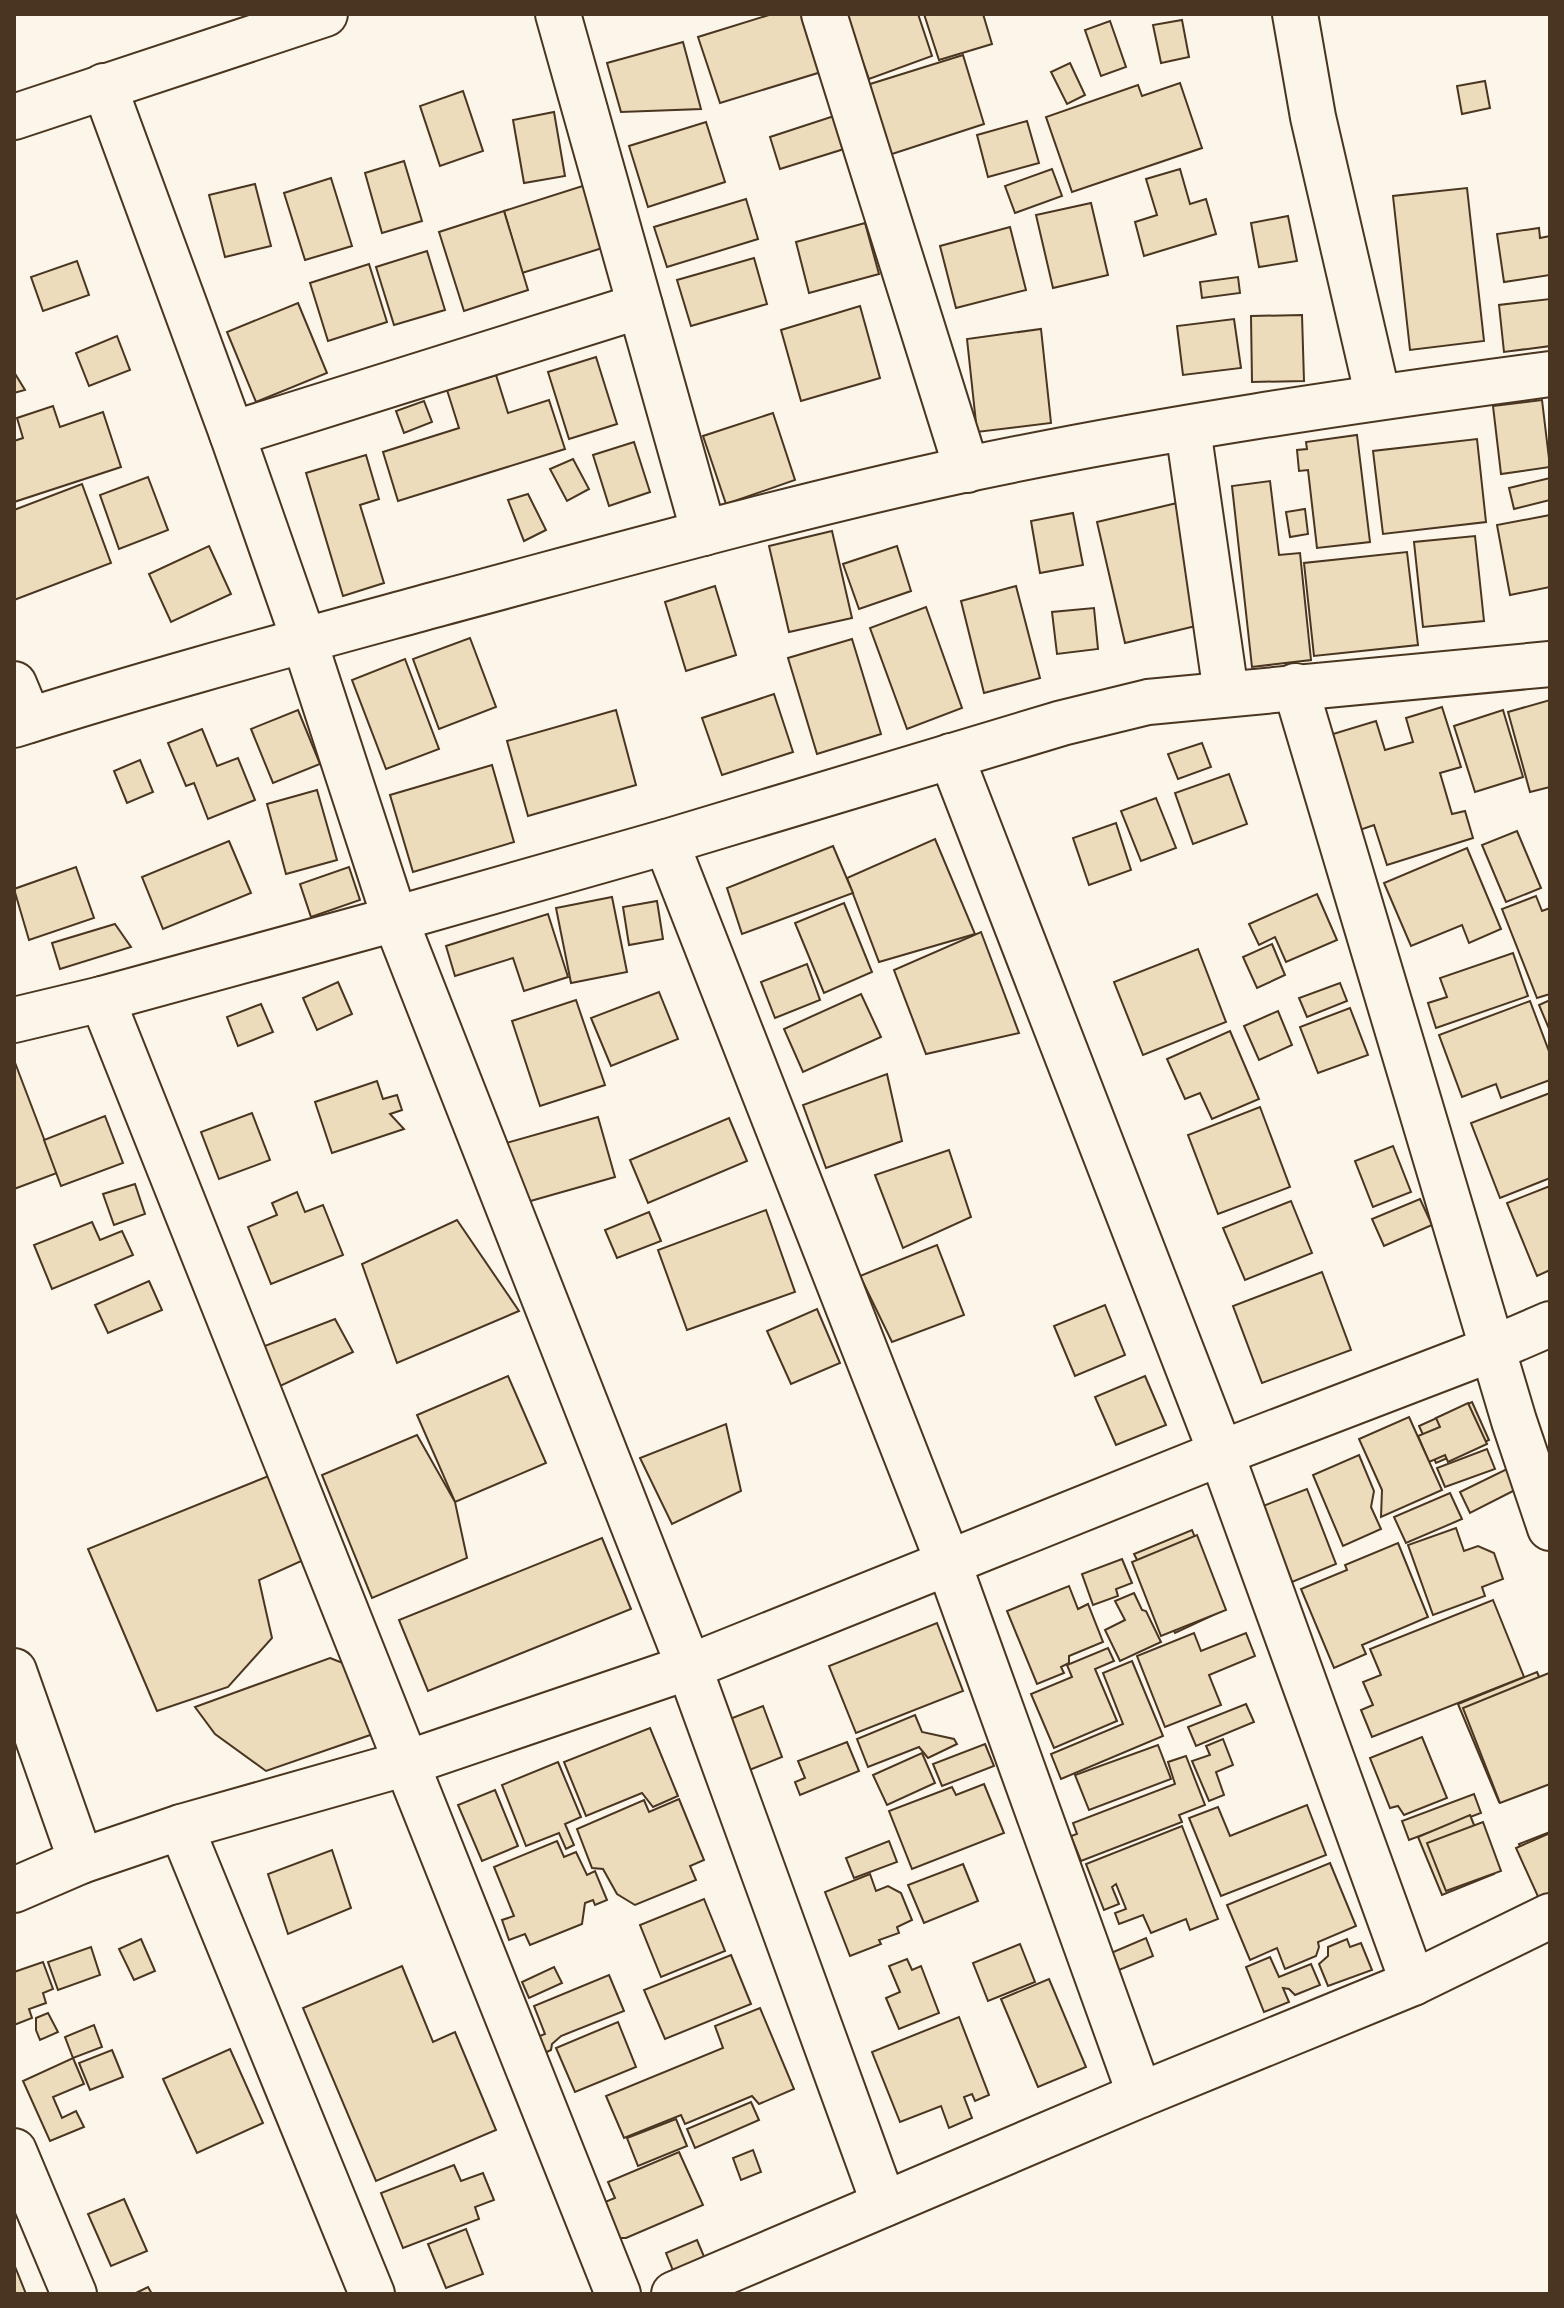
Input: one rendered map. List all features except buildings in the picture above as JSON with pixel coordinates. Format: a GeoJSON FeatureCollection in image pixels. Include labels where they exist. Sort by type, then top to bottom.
{"type":"FeatureCollection","features":[{"type":"Feature","properties":{"kind":"street"},"geometry":{"type":"LineString","coordinates":[[14,117],[325,14]]}},
{"type":"Feature","properties":{"kind":"street"},"geometry":{"type":"LineString","coordinates":[[558,14],[704,533]]}},
{"type":"Feature","properties":{"kind":"street"},"geometry":{"type":"LineString","coordinates":[[824,14],[967,470]]}},
{"type":"Feature","properties":{"kind":"street"},"geometry":{"type":"LineString","coordinates":[[1295,14],[1313,117],[1378,397]]}},
{"type":"Feature","properties":{"kind":"street"},"geometry":{"type":"LineString","coordinates":[[104,86],[304,640],[395,919],[689,1667],[884,2204]]}},
{"type":"Feature","properties":{"kind":"street"},"geometry":{"type":"LineString","coordinates":[[232,434],[640,306]]}},
{"type":"Feature","properties":{"kind":"street"},"geometry":{"type":"LineString","coordinates":[[19,710],[304,640],[704,533],[967,470],[1378,397],[1550,374]]}},
{"type":"Feature","properties":{"kind":"street"},"geometry":{"type":"LineString","coordinates":[[1188,429],[1226,693]]}},
{"type":"Feature","properties":{"kind":"street"},"geometry":{"type":"LineString","coordinates":[[14,1020],[395,919],[666,842],[1062,723],[1148,702],[1550,664]]}},
{"type":"Feature","properties":{"kind":"street"},"geometry":{"type":"LineString","coordinates":[[1295,686],[1492,1349],[1550,1528]]}},
{"type":"Feature","properties":{"kind":"street"},"geometry":{"type":"LineString","coordinates":[[951,756],[1221,1453],[1413,1983]]}},
{"type":"Feature","properties":{"kind":"street"},"geometry":{"type":"LineString","coordinates":[[666,842],[948,1562],[1140,2095]]}},
{"type":"Feature","properties":{"kind":"street"},"geometry":{"type":"LineString","coordinates":[[102,999],[618,2294]]}},
{"type":"Feature","properties":{"kind":"street"},"geometry":{"type":"LineString","coordinates":[[14,1890],[81,1861],[181,1827],[407,1763],[689,1667],[1550,1324]]}},
{"type":"Feature","properties":{"kind":"street"},"geometry":{"type":"LineString","coordinates":[[14,1671],[81,1861]]}},
{"type":"Feature","properties":{"kind":"street"},"geometry":{"type":"LineString","coordinates":[[181,1827],[372,2294]]}},
{"type":"Feature","properties":{"kind":"street"},"geometry":{"type":"LineString","coordinates":[[674,2294],[1140,2095],[1413,1983],[1550,1916]]}},
{"type":"Feature","properties":{"kind":"street"},"geometry":{"type":"LineString","coordinates":[[14,2151],[74,2294]]}}]}
